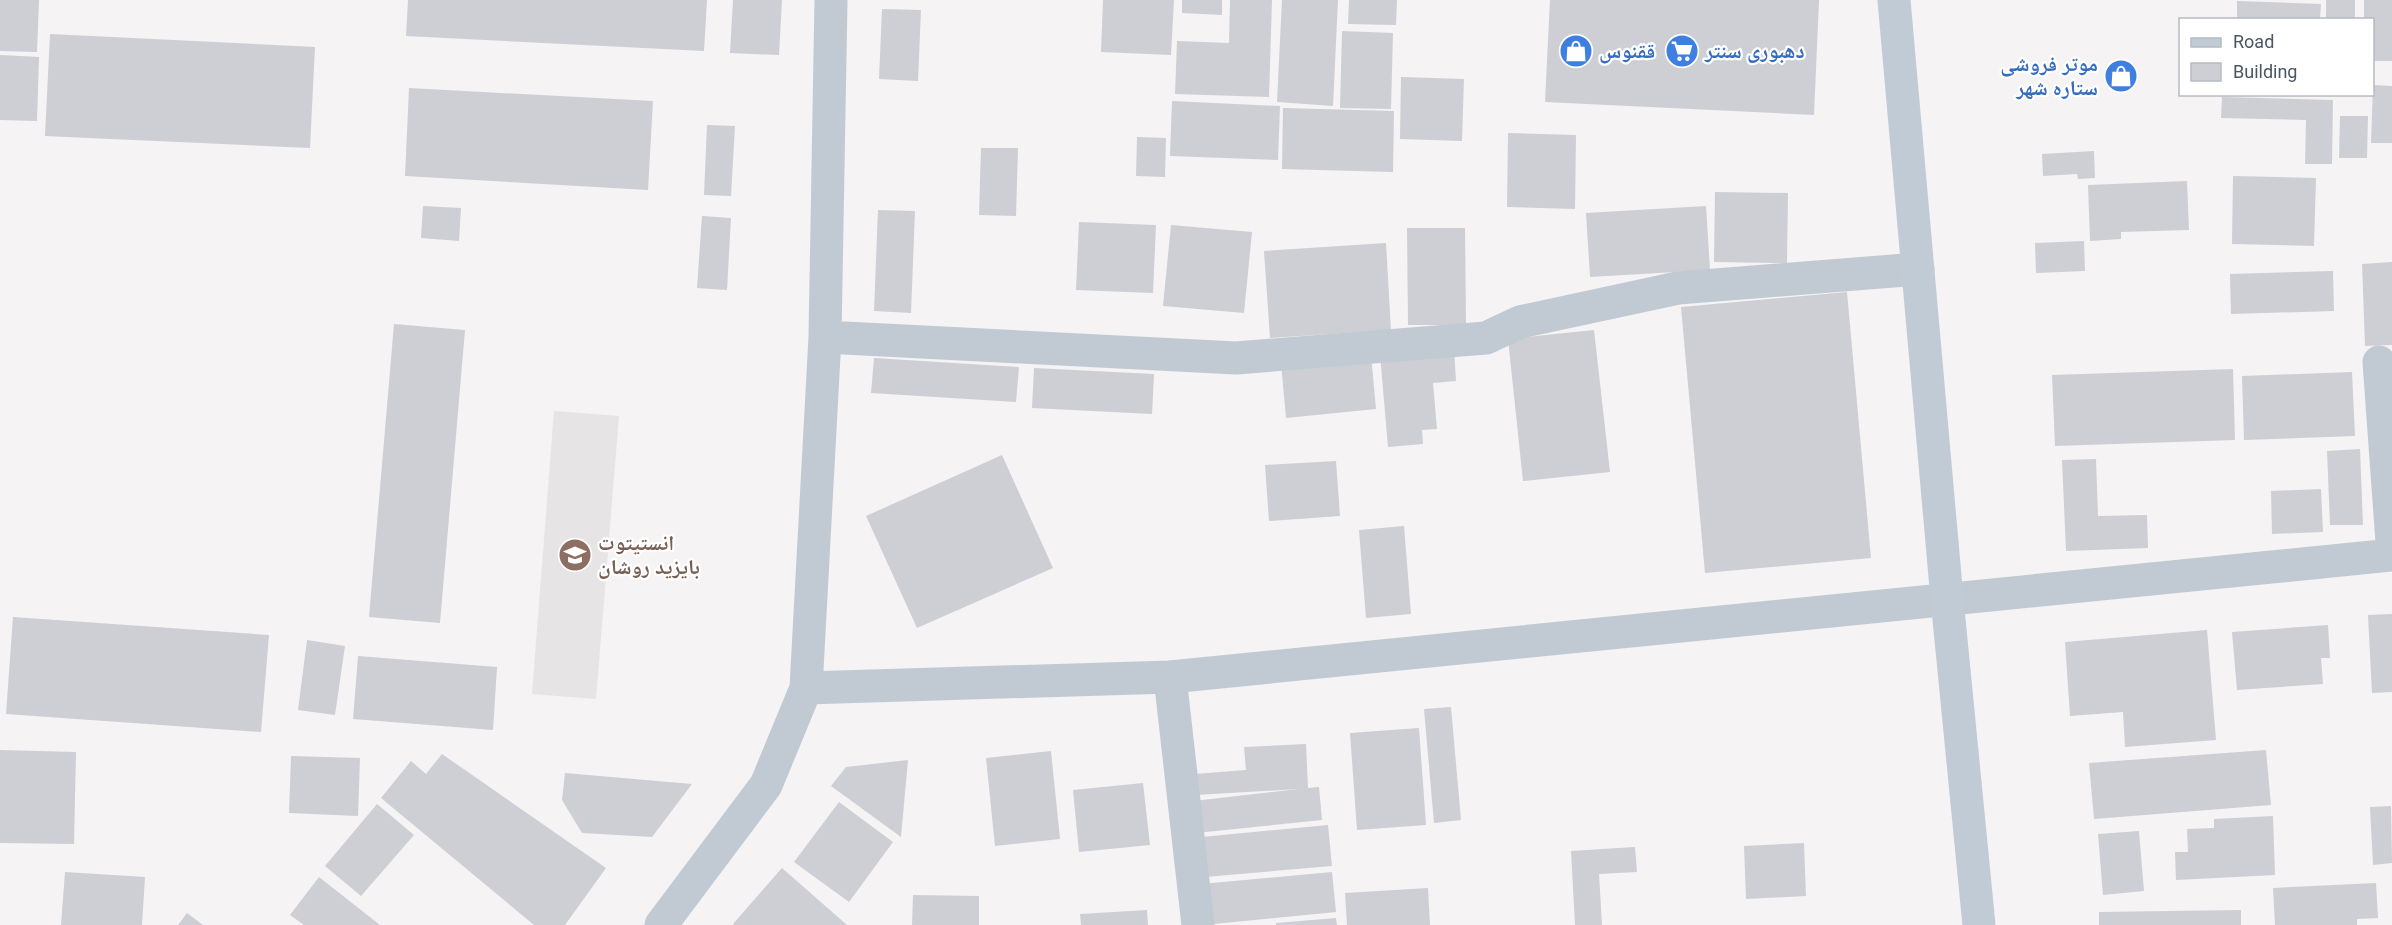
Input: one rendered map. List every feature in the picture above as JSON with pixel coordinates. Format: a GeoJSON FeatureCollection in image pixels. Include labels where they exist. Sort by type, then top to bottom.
{"type":"FeatureCollection","features":[{"type":"Feature","properties":{"kind":"main road"},"geometry":{"type":"LineString","coordinates":[[1894,0],[1947,599],[1979,925]]}},
{"type":"Feature","properties":{"kind":"street"},"geometry":{"type":"LineString","coordinates":[[661,925],[766,785],[806,688],[825,337],[831,0]]}},
{"type":"Feature","properties":{"kind":"street"},"geometry":{"type":"LineString","coordinates":[[825,337],[1236,358],[1486,338],[1520,322],[1678,288],[1918,269]]}},
{"type":"Feature","properties":{"kind":"street"},"geometry":{"type":"LineString","coordinates":[[2379,362],[2392,542]]}},
{"type":"Feature","properties":{"kind":"street"},"geometry":{"type":"LineString","coordinates":[[806,688],[1170,677],[2392,555]]}},
{"type":"Feature","properties":{"kind":"street"},"geometry":{"type":"LineString","coordinates":[[1170,677],[1198,925]]}},
{"type":"Feature","properties":{"kind":"shaded area","name":"انستیتوت بایزید روشان"},"geometry":{"type":"Polygon","coordinates":[[[554,411],[619,416],[596,699],[532,694],[554,411]]]}},
{"type":"Feature","properties":{"kind":"building"},"geometry":{"type":"Polygon","coordinates":[[[0,0],[39,0],[37,52],[0,51],[0,0]]]}},
{"type":"Feature","properties":{"kind":"building"},"geometry":{"type":"Polygon","coordinates":[[[408,0],[707,0],[704,51],[406,36],[408,0]]]}},
{"type":"Feature","properties":{"kind":"building"},"geometry":{"type":"Polygon","coordinates":[[[733,0],[782,0],[779,55],[730,53],[733,0]]]}},
{"type":"Feature","properties":{"kind":"building"},"geometry":{"type":"Polygon","coordinates":[[[1103,0],[1174,0],[1171,55],[1101,52],[1103,0]]]}},
{"type":"Feature","properties":{"kind":"building"},"geometry":{"type":"Polygon","coordinates":[[[1182,0],[1222,0],[1222,15],[1182,13],[1182,0]]]}},
{"type":"Feature","properties":{"kind":"building"},"geometry":{"type":"Polygon","coordinates":[[[1230,0],[1272,0],[1269,97],[1175,94],[1177,41],[1229,43],[1230,0]]]}},
{"type":"Feature","properties":{"kind":"building"},"geometry":{"type":"Polygon","coordinates":[[[1282,0],[1338,0],[1333,106],[1277,102],[1282,0]]]}},
{"type":"Feature","properties":{"kind":"building"},"geometry":{"type":"Polygon","coordinates":[[[1349,0],[1397,0],[1396,25],[1348,24],[1349,0]]]}},
{"type":"Feature","properties":{"kind":"building","name":"دهبوری سنتر"},"geometry":{"type":"Polygon","coordinates":[[[1550,0],[1819,0],[1814,115],[1545,102],[1550,0]]]}},
{"type":"Feature","properties":{"kind":"building"},"geometry":{"type":"Polygon","coordinates":[[[2326,0],[2355,0],[2355,18],[2326,18],[2326,0]]]}},
{"type":"Feature","properties":{"kind":"building"},"geometry":{"type":"Polygon","coordinates":[[[2364,0],[2392,0],[2392,61],[2374,61],[2374,18],[2364,18],[2364,0]]]}},
{"type":"Feature","properties":{"kind":"building"},"geometry":{"type":"Polygon","coordinates":[[[2237,1],[2321,4],[2320,18],[2237,18],[2237,1]]]}},
{"type":"Feature","properties":{"kind":"building"},"geometry":{"type":"Polygon","coordinates":[[[882,9],[921,10],[918,81],[879,79],[882,9]]]}},
{"type":"Feature","properties":{"kind":"building"},"geometry":{"type":"Polygon","coordinates":[[[1342,31],[1393,33],[1391,109],[1340,108],[1342,31]]]}},
{"type":"Feature","properties":{"kind":"building"},"geometry":{"type":"Polygon","coordinates":[[[50,34],[315,47],[310,148],[45,136],[50,34]]]}},
{"type":"Feature","properties":{"kind":"building"},"geometry":{"type":"Polygon","coordinates":[[[0,55],[39,57],[37,121],[0,120],[0,55]]]}},
{"type":"Feature","properties":{"kind":"building"},"geometry":{"type":"Polygon","coordinates":[[[1401,77],[1464,79],[1462,141],[1400,139],[1401,77]]]}},
{"type":"Feature","properties":{"kind":"building"},"geometry":{"type":"Polygon","coordinates":[[[2374,85],[2392,86],[2392,143],[2371,143],[2374,85]]]}},
{"type":"Feature","properties":{"kind":"building"},"geometry":{"type":"Polygon","coordinates":[[[409,88],[653,101],[648,190],[405,176],[409,88]]]}},
{"type":"Feature","properties":{"kind":"building"},"geometry":{"type":"Polygon","coordinates":[[[2222,97],[2333,100],[2332,164],[2305,164],[2306,120],[2221,118],[2222,97]]]}},
{"type":"Feature","properties":{"kind":"building"},"geometry":{"type":"Polygon","coordinates":[[[1172,101],[1280,106],[1278,160],[1170,156],[1172,101]]]}},
{"type":"Feature","properties":{"kind":"building"},"geometry":{"type":"Polygon","coordinates":[[[1283,108],[1394,111],[1393,172],[1282,169],[1283,108]]]}},
{"type":"Feature","properties":{"kind":"building"},"geometry":{"type":"Polygon","coordinates":[[[2340,116],[2368,116],[2367,158],[2339,158],[2340,116]]]}},
{"type":"Feature","properties":{"kind":"building"},"geometry":{"type":"Polygon","coordinates":[[[707,125],[735,126],[731,196],[704,195],[707,125]]]}},
{"type":"Feature","properties":{"kind":"building"},"geometry":{"type":"Polygon","coordinates":[[[1508,133],[1576,135],[1575,209],[1507,207],[1508,133]]]}},
{"type":"Feature","properties":{"kind":"building"},"geometry":{"type":"Polygon","coordinates":[[[1137,137],[1166,138],[1165,177],[1136,176],[1137,137]]]}},
{"type":"Feature","properties":{"kind":"building"},"geometry":{"type":"Polygon","coordinates":[[[981,148],[1018,148],[1016,216],[979,215],[981,148]]]}},
{"type":"Feature","properties":{"kind":"building"},"geometry":{"type":"Polygon","coordinates":[[[2094,151],[2095,178],[2078,179],[2077,174],[2043,176],[2042,154],[2094,151]]]}},
{"type":"Feature","properties":{"kind":"building"},"geometry":{"type":"Polygon","coordinates":[[[2233,176],[2316,178],[2314,246],[2232,244],[2233,176]]]}},
{"type":"Feature","properties":{"kind":"building"},"geometry":{"type":"Polygon","coordinates":[[[2187,181],[2189,230],[2121,232],[2121,239],[2090,241],[2088,185],[2187,181]]]}},
{"type":"Feature","properties":{"kind":"building"},"geometry":{"type":"Polygon","coordinates":[[[1715,192],[1788,193],[1787,263],[1714,262],[1715,192]]]}},
{"type":"Feature","properties":{"kind":"building"},"geometry":{"type":"Polygon","coordinates":[[[423,206],[461,208],[459,241],[421,238],[423,206]]]}},
{"type":"Feature","properties":{"kind":"building"},"geometry":{"type":"Polygon","coordinates":[[[1706,206],[1710,270],[1590,277],[1586,213],[1706,206]]]}},
{"type":"Feature","properties":{"kind":"building"},"geometry":{"type":"Polygon","coordinates":[[[878,210],[915,211],[911,313],[874,311],[878,210]]]}},
{"type":"Feature","properties":{"kind":"building"},"geometry":{"type":"Polygon","coordinates":[[[702,216],[731,218],[727,290],[697,288],[702,216]]]}},
{"type":"Feature","properties":{"kind":"building"},"geometry":{"type":"Polygon","coordinates":[[[1079,222],[1156,225],[1153,293],[1076,290],[1079,222]]]}},
{"type":"Feature","properties":{"kind":"building"},"geometry":{"type":"Polygon","coordinates":[[[1171,225],[1252,232],[1244,313],[1163,306],[1171,225]]]}},
{"type":"Feature","properties":{"kind":"building"},"geometry":{"type":"Polygon","coordinates":[[[1407,228],[1465,228],[1466,325],[1408,325],[1407,228]]]}},
{"type":"Feature","properties":{"kind":"building"},"geometry":{"type":"Polygon","coordinates":[[[2084,241],[2085,271],[2036,273],[2035,243],[2084,241]]]}},
{"type":"Feature","properties":{"kind":"building"},"geometry":{"type":"Polygon","coordinates":[[[1386,243],[1391,330],[1270,338],[1264,251],[1386,243]]]}},
{"type":"Feature","properties":{"kind":"building"},"geometry":{"type":"Polygon","coordinates":[[[2392,262],[2392,345],[2365,346],[2362,264],[2392,262]]]}},
{"type":"Feature","properties":{"kind":"building"},"geometry":{"type":"Polygon","coordinates":[[[2333,271],[2334,311],[2231,314],[2230,274],[2333,271]]]}},
{"type":"Feature","properties":{"kind":"building"},"geometry":{"type":"Polygon","coordinates":[[[1847,292],[1871,558],[1705,573],[1681,307],[1847,292]]]}},
{"type":"Feature","properties":{"kind":"building"},"geometry":{"type":"Polygon","coordinates":[[[394,324],[465,330],[440,623],[369,617],[394,324]]]}},
{"type":"Feature","properties":{"kind":"building"},"geometry":{"type":"Polygon","coordinates":[[[1594,330],[1610,472],[1523,481],[1508,339],[1594,330]]]}},
{"type":"Feature","properties":{"kind":"building"},"geometry":{"type":"Polygon","coordinates":[[[1454,348],[1456,381],[1433,383],[1437,429],[1422,430],[1423,444],[1388,447],[1380,354],[1454,348]]]}},
{"type":"Feature","properties":{"kind":"building"},"geometry":{"type":"Polygon","coordinates":[[[1371,355],[1376,409],[1286,418],[1281,363],[1371,355]]]}},
{"type":"Feature","properties":{"kind":"building"},"geometry":{"type":"Polygon","coordinates":[[[874,358],[1019,367],[1016,402],[871,393],[874,358]]]}},
{"type":"Feature","properties":{"kind":"building"},"geometry":{"type":"Polygon","coordinates":[[[1034,368],[1154,374],[1152,414],[1032,408],[1034,368]]]}},
{"type":"Feature","properties":{"kind":"building"},"geometry":{"type":"Polygon","coordinates":[[[2233,369],[2235,440],[2055,446],[2052,375],[2233,369]]]}},
{"type":"Feature","properties":{"kind":"building"},"geometry":{"type":"Polygon","coordinates":[[[2352,372],[2355,436],[2244,440],[2242,376],[2352,372]]]}},
{"type":"Feature","properties":{"kind":"building"},"geometry":{"type":"Polygon","coordinates":[[[2360,449],[2363,525],[2330,525],[2327,451],[2360,449]]]}},
{"type":"Feature","properties":{"kind":"building"},"geometry":{"type":"Polygon","coordinates":[[[1002,455],[1053,568],[917,628],[866,516],[1002,455]]]}},
{"type":"Feature","properties":{"kind":"building"},"geometry":{"type":"Polygon","coordinates":[[[2096,459],[2098,516],[2147,515],[2148,548],[2066,551],[2062,460],[2096,459]]]}},
{"type":"Feature","properties":{"kind":"building"},"geometry":{"type":"Polygon","coordinates":[[[1336,461],[1340,516],[1269,521],[1265,465],[1336,461]]]}},
{"type":"Feature","properties":{"kind":"building"},"geometry":{"type":"Polygon","coordinates":[[[2321,489],[2323,532],[2272,534],[2271,491],[2321,489]]]}},
{"type":"Feature","properties":{"kind":"building"},"geometry":{"type":"Polygon","coordinates":[[[1404,526],[1411,614],[1366,618],[1359,530],[1404,526]]]}},
{"type":"Feature","properties":{"kind":"building"},"geometry":{"type":"Polygon","coordinates":[[[2392,614],[2392,692],[2372,693],[2368,615],[2392,614]]]}},
{"type":"Feature","properties":{"kind":"building"},"geometry":{"type":"Polygon","coordinates":[[[13,617],[269,635],[261,732],[6,714],[13,617]]]}},
{"type":"Feature","properties":{"kind":"building"},"geometry":{"type":"Polygon","coordinates":[[[2328,625],[2330,658],[2321,658],[2323,684],[2237,690],[2232,632],[2328,625]]]}},
{"type":"Feature","properties":{"kind":"building"},"geometry":{"type":"Polygon","coordinates":[[[2207,630],[2216,740],[2125,747],[2123,712],[2070,716],[2065,642],[2207,630]]]}},
{"type":"Feature","properties":{"kind":"building"},"geometry":{"type":"Polygon","coordinates":[[[307,640],[345,646],[335,715],[298,710],[307,640]]]}},
{"type":"Feature","properties":{"kind":"building"},"geometry":{"type":"Polygon","coordinates":[[[358,656],[497,667],[493,730],[353,719],[358,656]]]}},
{"type":"Feature","properties":{"kind":"building"},"geometry":{"type":"Polygon","coordinates":[[[1451,707],[1461,820],[1434,823],[1424,709],[1451,707]]]}},
{"type":"Feature","properties":{"kind":"building"},"geometry":{"type":"Polygon","coordinates":[[[1419,728],[1426,825],[1357,830],[1350,733],[1419,728]]]}},
{"type":"Feature","properties":{"kind":"building"},"geometry":{"type":"Polygon","coordinates":[[[1306,744],[1308,788],[1319,787],[1322,820],[1196,833],[1193,801],[1298,789],[1196,795],[1195,774],[1246,770],[1244,747],[1306,744]]]}},
{"type":"Feature","properties":{"kind":"building"},"geometry":{"type":"Polygon","coordinates":[[[0,750],[76,752],[74,844],[0,843],[0,750]]]}},
{"type":"Feature","properties":{"kind":"building"},"geometry":{"type":"Polygon","coordinates":[[[2266,750],[2271,805],[2094,819],[2089,763],[2266,750]]]}},
{"type":"Feature","properties":{"kind":"building"},"geometry":{"type":"Polygon","coordinates":[[[1051,751],[1060,839],[995,846],[986,758],[1051,751]]]}},
{"type":"Feature","properties":{"kind":"building"},"geometry":{"type":"Polygon","coordinates":[[[442,754],[606,868],[565,925],[534,925],[381,798],[411,761],[426,774],[442,754]]]}},
{"type":"Feature","properties":{"kind":"building"},"geometry":{"type":"Polygon","coordinates":[[[291,756],[360,758],[358,816],[289,813],[291,756]]]}},
{"type":"Feature","properties":{"kind":"building"},"geometry":{"type":"Polygon","coordinates":[[[908,760],[901,837],[831,786],[846,767],[908,760]]]}},
{"type":"Feature","properties":{"kind":"building"},"geometry":{"type":"Polygon","coordinates":[[[565,773],[692,784],[652,837],[582,833],[562,800],[565,773]]]}},
{"type":"Feature","properties":{"kind":"building"},"geometry":{"type":"Polygon","coordinates":[[[1143,783],[1150,845],[1079,852],[1073,790],[1143,783]]]}},
{"type":"Feature","properties":{"kind":"building"},"geometry":{"type":"Polygon","coordinates":[[[839,802],[893,842],[849,902],[794,862],[839,802]]]}},
{"type":"Feature","properties":{"kind":"building"},"geometry":{"type":"Polygon","coordinates":[[[377,804],[414,835],[361,896],[325,866],[377,804]]]}},
{"type":"Feature","properties":{"kind":"building"},"geometry":{"type":"Polygon","coordinates":[[[2391,806],[2392,863],[2373,865],[2370,807],[2391,806]]]}},
{"type":"Feature","properties":{"kind":"building"},"geometry":{"type":"Polygon","coordinates":[[[2273,816],[2275,875],[2176,880],[2175,852],[2188,852],[2187,829],[2214,828],[2214,819],[2273,816]]]}},
{"type":"Feature","properties":{"kind":"building"},"geometry":{"type":"Polygon","coordinates":[[[1328,825],[1332,866],[1205,877],[1201,837],[1328,825]]]}},
{"type":"Feature","properties":{"kind":"building"},"geometry":{"type":"Polygon","coordinates":[[[2139,831],[2144,891],[2103,895],[2098,834],[2139,831]]]}},
{"type":"Feature","properties":{"kind":"building"},"geometry":{"type":"Polygon","coordinates":[[[1804,843],[1806,896],[1746,899],[1744,846],[1804,843]]]}},
{"type":"Feature","properties":{"kind":"building"},"geometry":{"type":"Polygon","coordinates":[[[1635,847],[1637,872],[1599,874],[1602,925],[1575,925],[1571,851],[1635,847]]]}},
{"type":"Feature","properties":{"kind":"building"},"geometry":{"type":"Polygon","coordinates":[[[782,868],[847,925],[734,925],[782,868]]]}},
{"type":"Feature","properties":{"kind":"building"},"geometry":{"type":"Polygon","coordinates":[[[65,872],[145,877],[142,925],[61,925],[65,872]]]}},
{"type":"Feature","properties":{"kind":"building"},"geometry":{"type":"Polygon","coordinates":[[[1332,872],[1336,912],[1204,925],[1201,884],[1332,872]]]}},
{"type":"Feature","properties":{"kind":"building"},"geometry":{"type":"Polygon","coordinates":[[[319,877],[380,925],[304,925],[290,915],[319,877]]]}},
{"type":"Feature","properties":{"kind":"building"},"geometry":{"type":"Polygon","coordinates":[[[2376,883],[2378,918],[2357,919],[2357,925],[2275,925],[2273,888],[2376,883]]]}},
{"type":"Feature","properties":{"kind":"building"},"geometry":{"type":"Polygon","coordinates":[[[1428,888],[1430,925],[1347,925],[1345,893],[1428,888]]]}},
{"type":"Feature","properties":{"kind":"building"},"geometry":{"type":"Polygon","coordinates":[[[913,895],[979,896],[979,925],[912,925],[913,895]]]}},
{"type":"Feature","properties":{"kind":"building"},"geometry":{"type":"Polygon","coordinates":[[[1147,910],[1148,925],[1081,925],[1080,914],[1147,910]]]}},
{"type":"Feature","properties":{"kind":"building"},"geometry":{"type":"Polygon","coordinates":[[[2241,910],[2241,925],[2099,925],[2099,912],[2241,910]]]}},
{"type":"Feature","properties":{"kind":"building"},"geometry":{"type":"Polygon","coordinates":[[[187,913],[203,925],[178,925],[187,913]]]}},
{"type":"Feature","properties":{"kind":"building"},"geometry":{"type":"Polygon","coordinates":[[[1336,918],[1337,925],[1276,925],[1276,923],[1336,918]]]}},
{"type":"Feature","properties":{"kind":"place","name":"ققنوس"},"geometry":{"type":"Point","coordinates":[1576,51]}},
{"type":"Feature","properties":{"kind":"place","name":"دهبوری سنتر"},"geometry":{"type":"Point","coordinates":[1682,51]}},
{"type":"Feature","properties":{"kind":"place","name":"موتر فروشی ستاره شهر"},"geometry":{"type":"Point","coordinates":[2121,76]}},
{"type":"Feature","properties":{"kind":"place","name":"انستیتوت بایزید روشان"},"geometry":{"type":"Point","coordinates":[575,555]}}]}
